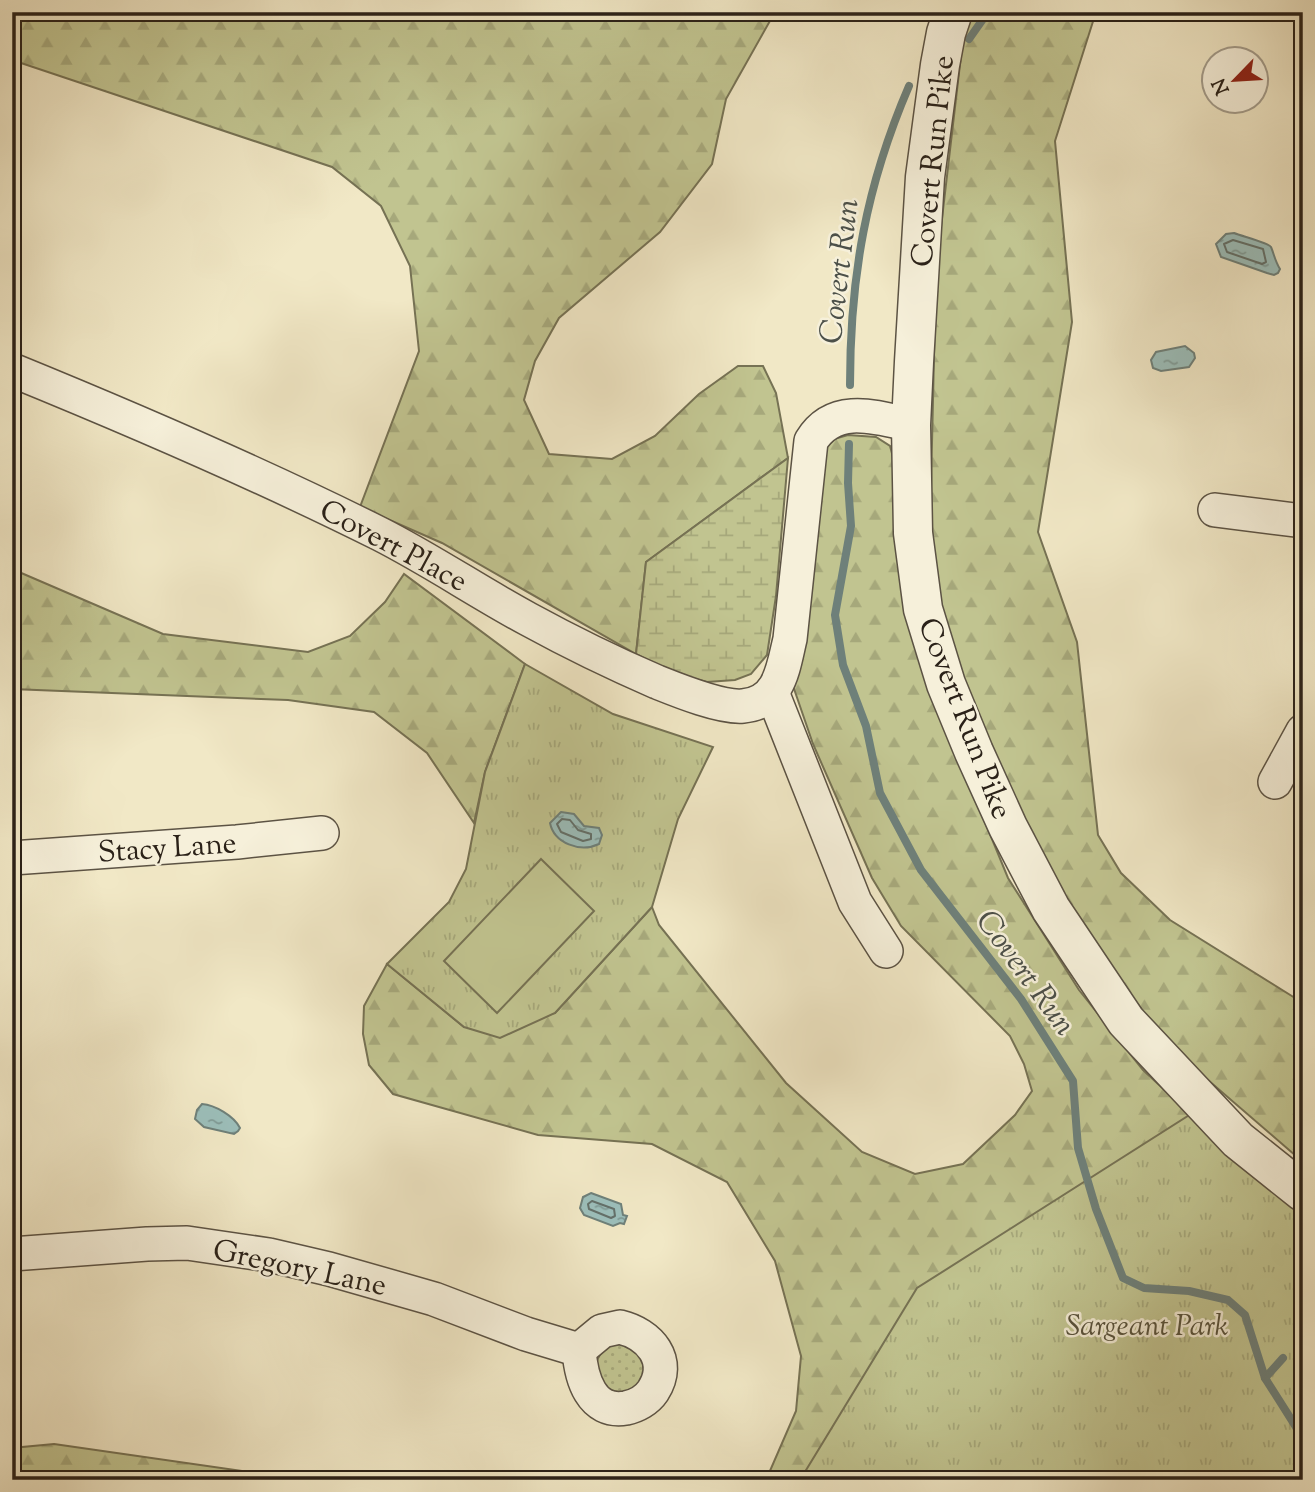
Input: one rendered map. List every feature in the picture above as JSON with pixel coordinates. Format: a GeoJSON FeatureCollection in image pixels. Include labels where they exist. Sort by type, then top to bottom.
{"type":"FeatureCollection","features":[{"type":"Feature","properties":{"kind":"street","name":"Covert Run Pike"},"geometry":{"type":"LineString","coordinates":[[953,12],[940,65],[925,177],[911,425],[913,533],[923,609],[946,684],[1008,827],[1051,909],[1126,1021],[1238,1140],[1303,1192]]}},
{"type":"Feature","properties":{"kind":"street","name":"Covert Place"},"geometry":{"type":"LineString","coordinates":[[12,370],[236,464],[383,536],[527,619],[618,665],[677,690],[741,707],[753,704],[772,692]]}},
{"type":"Feature","properties":{"kind":"street"},"geometry":{"type":"LineString","coordinates":[[886,951],[855,902],[772,692],[784,672],[790,639],[811,441],[819,428],[844,417],[867,415],[911,425]]}},
{"type":"Feature","properties":{"kind":"street"},"geometry":{"type":"LineString","coordinates":[[1216,510],[1303,521]]}},
{"type":"Feature","properties":{"kind":"street"},"geometry":{"type":"LineString","coordinates":[[1275,782],[1303,730]]}},
{"type":"Feature","properties":{"kind":"street","name":"Stacy Lane"},"geometry":{"type":"LineString","coordinates":[[12,858],[322,834]]}},
{"type":"Feature","properties":{"kind":"street","name":"Gregory Lane"},"geometry":{"type":"LineString","coordinates":[[12,1254],[187,1243],[270,1255],[434,1299],[505,1327],[579,1350]]}},
{"type":"Feature","properties":{"kind":"green space"},"geometry":{"type":"Polygon","coordinates":[[[12,12],[412,12],[430,20],[477,12],[775,12],[726,99],[712,164],[660,232],[559,318],[535,361],[524,400],[549,454],[612,459],[655,436],[699,394],[738,366],[763,366],[776,393],[788,458],[646,562],[636,654],[442,543],[360,507],[419,351],[410,266],[381,206],[332,167],[12,60],[12,12]]]}},
{"type":"Feature","properties":{"kind":"green space"},"geometry":{"type":"Polygon","coordinates":[[[1096,12],[1055,141],[1072,322],[1038,532],[1077,642],[1098,835],[1121,873],[1170,920],[1303,1003],[1303,1162],[1172,1049],[1120,981],[1058,892],[1000,776],[944,634],[930,529],[936,270],[966,13],[1096,12]]]}},
{"type":"Feature","properties":{"kind":"green space"},"geometry":{"type":"Polygon","coordinates":[[[848,435],[876,437],[890,446],[894,461],[900,542],[899,572],[912,628],[943,720],[1008,878],[1079,990],[1143,1070],[1235,1155],[1303,1211],[1303,1480],[766,1480],[796,1411],[801,1356],[775,1261],[727,1182],[652,1144],[538,1135],[393,1094],[369,1065],[363,1034],[364,1006],[387,964],[464,1027],[555,1013],[652,907],[659,925],[786,1083],[862,1152],[915,1174],[963,1164],[1015,1115],[1032,1091],[1024,1064],[1010,1036],[901,926],[872,878],[813,744],[792,683],[820,455],[834,439],[848,435]]]}},
{"type":"Feature","properties":{"kind":"green space"},"geometry":{"type":"Polygon","coordinates":[[[788,458],[776,596],[767,655],[751,674],[735,680],[707,682],[671,673],[636,654],[646,562],[788,458]]]}},
{"type":"Feature","properties":{"kind":"green space"},"geometry":{"type":"Polygon","coordinates":[[[12,569],[163,634],[308,652],[350,636],[385,602],[404,574],[525,664],[485,772],[474,823],[427,753],[374,712],[288,700],[12,689],[12,569]]]}},
{"type":"Feature","properties":{"kind":"green space"},"geometry":{"type":"Polygon","coordinates":[[[525,664],[613,714],[713,747],[678,819],[652,907],[555,1013],[500,1038],[464,1027],[387,964],[449,902],[466,869],[485,772],[525,664]]]}},
{"type":"Feature","properties":{"kind":"green space"},"geometry":{"type":"Polygon","coordinates":[[[541,859],[594,911],[497,1013],[444,961],[541,859]]]}},
{"type":"Feature","properties":{"kind":"green space","name":"Sargeant Park"},"geometry":{"type":"Polygon","coordinates":[[[1191,1114],[1303,1211],[1303,1480],[800,1480],[917,1288],[1191,1114]]]}},
{"type":"Feature","properties":{"kind":"green space"},"geometry":{"type":"Polygon","coordinates":[[[620,1344],[637,1351],[644,1368],[637,1385],[620,1392],[603,1385],[596,1368],[603,1351],[620,1344]]]}},
{"type":"Feature","properties":{"kind":"green space"},"geometry":{"type":"Polygon","coordinates":[[[54,1444],[291,1480],[12,1480],[12,1448],[54,1444]]]}},
{"type":"Feature","properties":{"kind":"water"},"geometry":{"type":"Polygon","coordinates":[[[1234,233],[1269,245],[1280,269],[1278,273],[1274,275],[1221,257],[1216,244],[1226,234],[1234,233]]]}},
{"type":"Feature","properties":{"kind":"water"},"geometry":{"type":"Polygon","coordinates":[[[1185,346],[1194,353],[1195,358],[1189,367],[1161,371],[1153,368],[1151,360],[1156,352],[1185,346]]]}},
{"type":"Feature","properties":{"kind":"water"},"geometry":{"type":"Polygon","coordinates":[[[561,812],[574,814],[584,826],[599,828],[602,835],[599,844],[576,847],[562,841],[552,830],[550,823],[561,812]]]}},
{"type":"Feature","properties":{"kind":"water"},"geometry":{"type":"Polygon","coordinates":[[[202,1104],[213,1106],[229,1115],[240,1128],[238,1131],[234,1134],[204,1127],[195,1119],[202,1104]]]}},
{"type":"Feature","properties":{"kind":"water"},"geometry":{"type":"Polygon","coordinates":[[[591,1193],[621,1204],[623,1215],[627,1216],[624,1224],[613,1226],[584,1215],[580,1208],[583,1197],[591,1193]]]}},
{"type":"Feature","properties":{"kind":"waterway","name":"Covert Run"},"geometry":{"type":"LineString","coordinates":[[969,39],[988,12]]}},
{"type":"Feature","properties":{"kind":"waterway","name":"Covert Run"},"geometry":{"type":"LineString","coordinates":[[850,385],[853,306],[863,232],[882,160],[909,86]]}},
{"type":"Feature","properties":{"kind":"waterway","name":"Covert Run"},"geometry":{"type":"LineString","coordinates":[[849,444],[851,526],[835,615],[843,665],[866,726],[880,793],[921,870],[1021,999],[1073,1081],[1078,1148],[1096,1209],[1123,1278],[1144,1288],[1189,1291],[1228,1300],[1245,1315],[1265,1378],[1303,1438]]}},
{"type":"Feature","properties":{"kind":"waterway"},"geometry":{"type":"LineString","coordinates":[[1265,1378],[1283,1358]]}}]}
